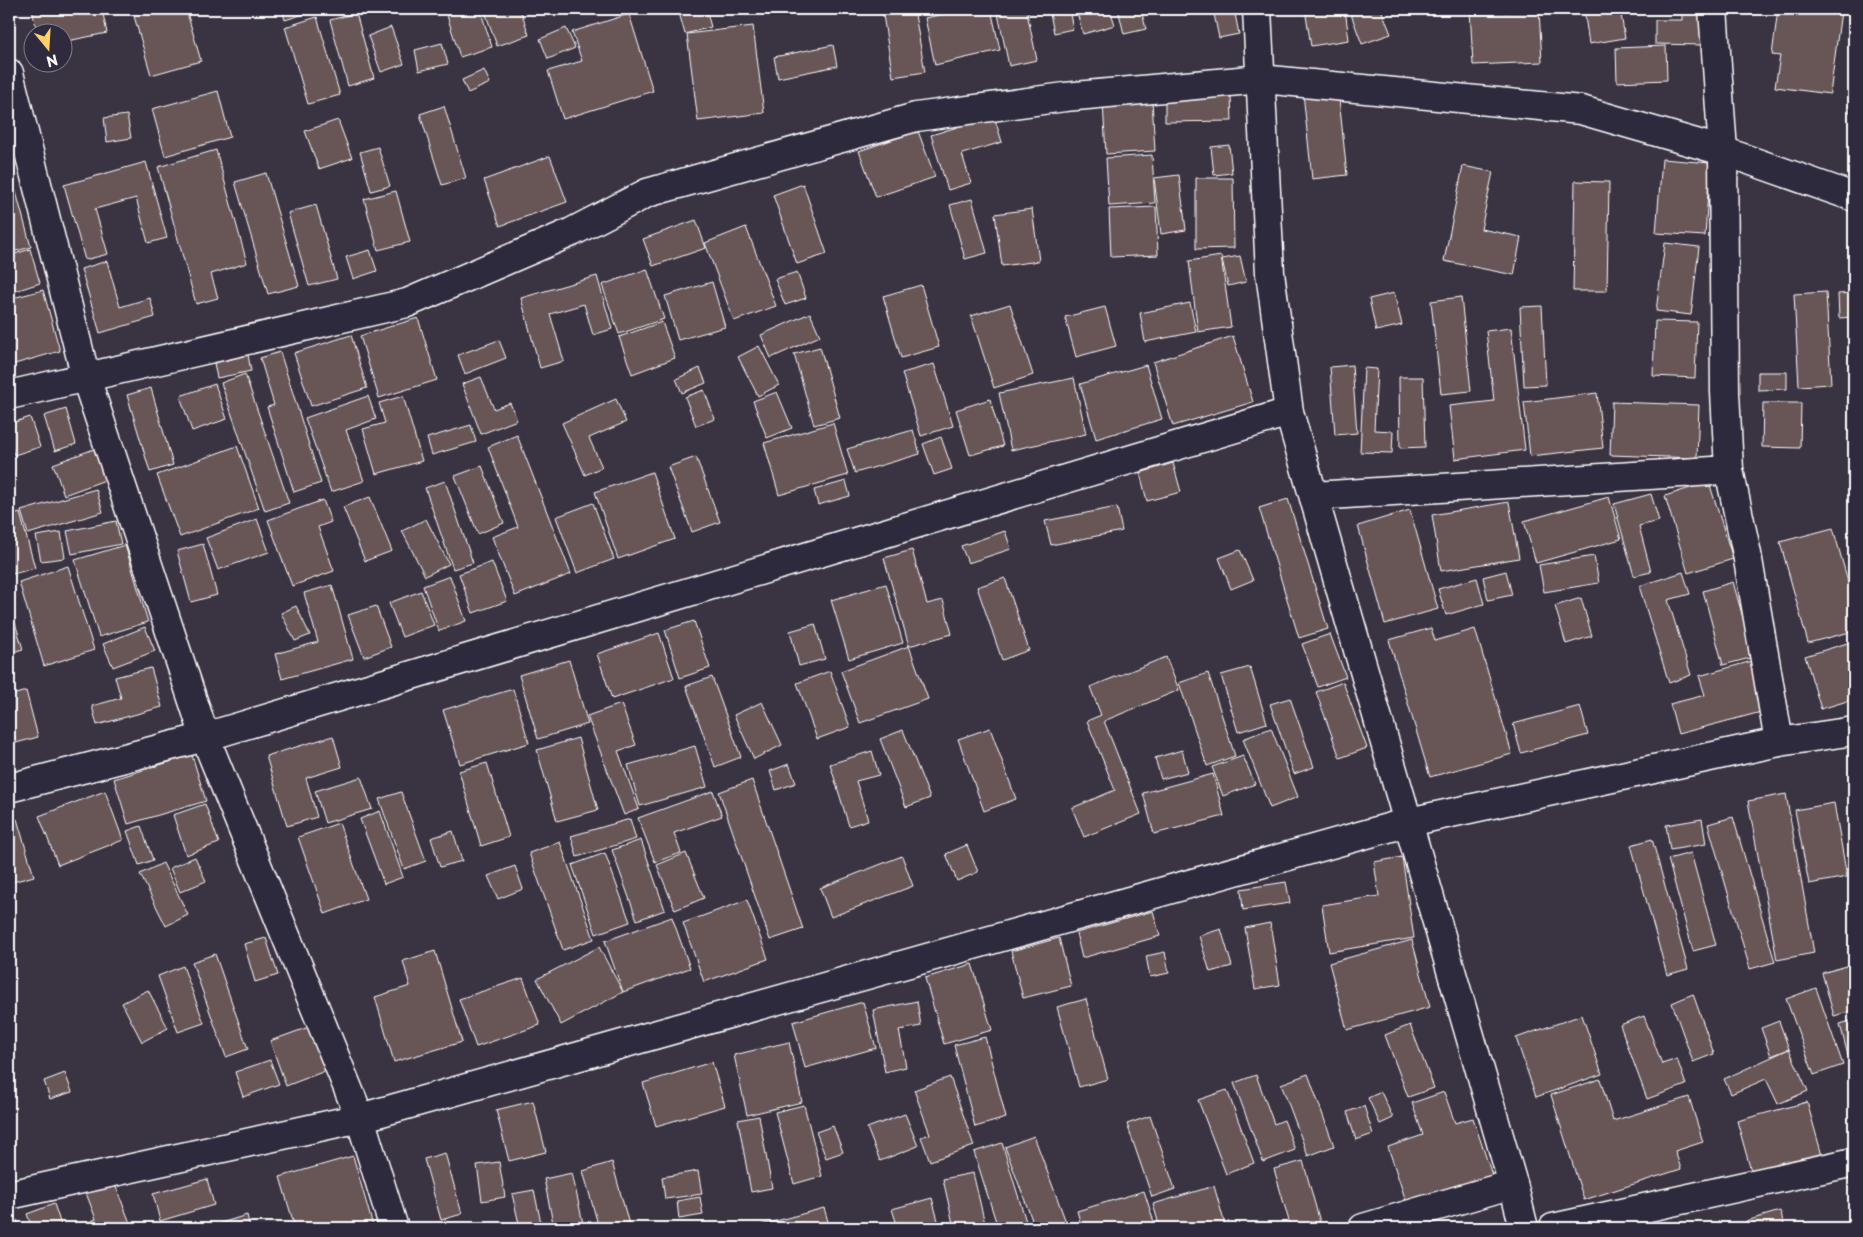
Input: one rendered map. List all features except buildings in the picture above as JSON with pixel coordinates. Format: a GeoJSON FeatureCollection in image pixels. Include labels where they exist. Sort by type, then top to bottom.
{"type":"FeatureCollection","features":[{"type":"Feature","properties":{"kind":"street"},"geometry":{"type":"LineString","coordinates":[[1257,9],[1270,273],[1289,412],[1409,822],[1524,1228]]}},
{"type":"Feature","properties":{"kind":"street"},"geometry":{"type":"LineString","coordinates":[[1713,9],[1724,151],[1725,392],[1729,470],[1747,554],[1779,742]]}},
{"type":"Feature","properties":{"kind":"street"},"geometry":{"type":"LineString","coordinates":[[9,74],[86,378],[206,737],[360,1118],[394,1228]]}},
{"type":"Feature","properties":{"kind":"street"},"geometry":{"type":"LineString","coordinates":[[9,395],[407,303],[572,232],[647,194],[916,117],[1065,97],[1261,79],[1581,110],[1724,151],[1854,197]]}},
{"type":"Feature","properties":{"kind":"street"},"geometry":{"type":"LineString","coordinates":[[9,788],[206,737],[1289,412]]}},
{"type":"Feature","properties":{"kind":"street"},"geometry":{"type":"LineString","coordinates":[[1314,496],[1729,470]]}},
{"type":"Feature","properties":{"kind":"street"},"geometry":{"type":"LineString","coordinates":[[9,1195],[360,1118],[1409,822],[1779,742],[1854,731]]}},
{"type":"Feature","properties":{"kind":"street"},"geometry":{"type":"LineString","coordinates":[[1553,1228],[1854,1162]]}},
{"type":"Feature","properties":{"kind":"street"},"geometry":{"type":"LineString","coordinates":[[1363,1228],[1513,1184]]}}]}
